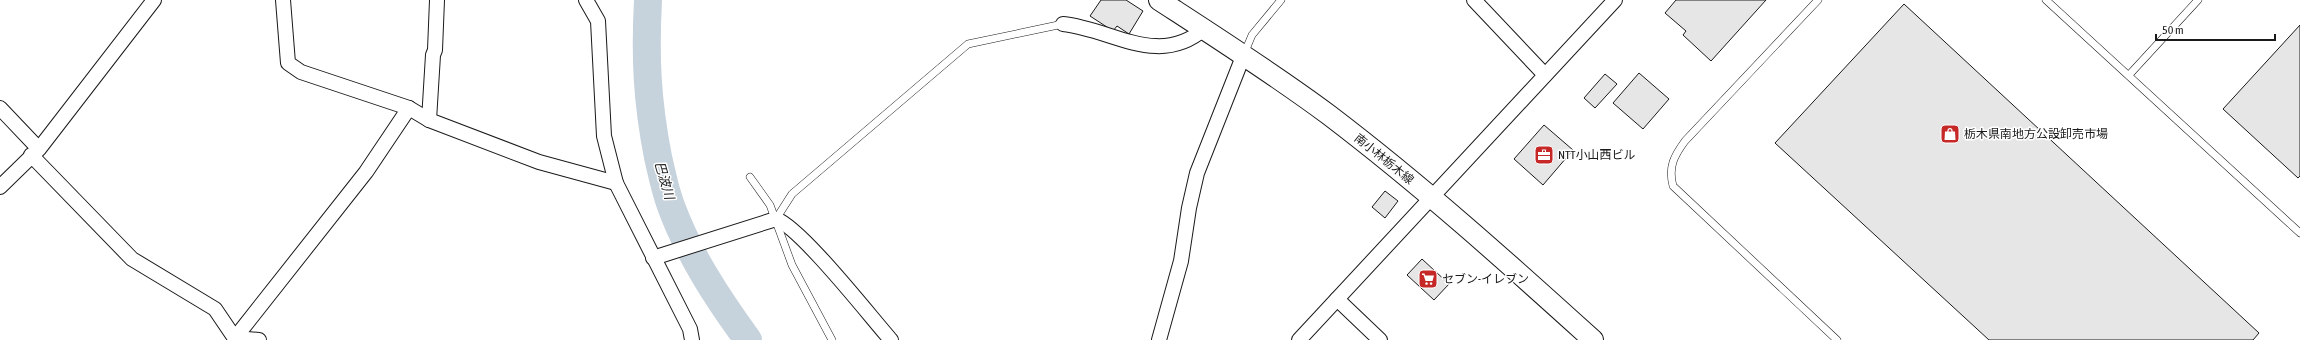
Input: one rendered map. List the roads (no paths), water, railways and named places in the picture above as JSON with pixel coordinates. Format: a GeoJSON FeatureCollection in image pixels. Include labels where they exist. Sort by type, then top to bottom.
{"type":"FeatureCollection","features":[{"type":"Feature","properties":{"kind":"main road","name":"南小林栃木線"},"geometry":{"type":"LineString","coordinates":[[1159,0],[1244,54],[1328,114],[1430,197],[1593,340]]}},
{"type":"Feature","properties":{"kind":"street"},"geometry":{"type":"LineString","coordinates":[[0,187],[34,151],[154,0]]}},
{"type":"Feature","properties":{"kind":"street"},"geometry":{"type":"LineString","coordinates":[[283,0],[288,63],[301,72],[409,108],[429,120],[539,162],[616,183]]}},
{"type":"Feature","properties":{"kind":"street"},"geometry":{"type":"LineString","coordinates":[[429,120],[433,55],[435,50],[437,0]]}},
{"type":"Feature","properties":{"kind":"street"},"geometry":{"type":"LineString","coordinates":[[586,0],[598,21],[604,136],[616,183],[657,257],[690,329],[692,340]]}},
{"type":"Feature","properties":{"kind":"street"},"geometry":{"type":"LineString","coordinates":[[1474,0],[1545,75]]}},
{"type":"Feature","properties":{"kind":"street"},"geometry":{"type":"LineString","coordinates":[[1299,340],[1430,197],[1615,0]]}},
{"type":"Feature","properties":{"kind":"street"},"geometry":{"type":"LineString","coordinates":[[1063,24],[1076,25],[1132,44],[1146,46],[1184,42],[1204,29]]}},
{"type":"Feature","properties":{"kind":"street"},"geometry":{"type":"LineString","coordinates":[[1159,340],[1181,261],[1189,208],[1197,173],[1244,54]]}},
{"type":"Feature","properties":{"kind":"street"},"geometry":{"type":"LineString","coordinates":[[0,108],[34,151],[132,259],[215,309],[235,339]]}},
{"type":"Feature","properties":{"kind":"street"},"geometry":{"type":"LineString","coordinates":[[235,339],[366,172],[409,108]]}},
{"type":"Feature","properties":{"kind":"street"},"geometry":{"type":"LineString","coordinates":[[657,257],[771,220],[784,222],[820,258],[891,340]]}},
{"type":"Feature","properties":{"kind":"street"},"geometry":{"type":"LineString","coordinates":[[1337,299],[1380,340]]}},
{"type":"Feature","properties":{"kind":"street"},"geometry":{"type":"LineString","coordinates":[[235,339],[258,340]]}},
{"type":"Feature","properties":{"kind":"lane"},"geometry":{"type":"LineString","coordinates":[[1244,54],[1252,35],[1281,0]]}},
{"type":"Feature","properties":{"kind":"lane"},"geometry":{"type":"LineString","coordinates":[[1818,0],[1685,141],[1671,164],[1670,176],[1673,186],[1837,340]]}},
{"type":"Feature","properties":{"kind":"lane"},"geometry":{"type":"LineString","coordinates":[[2046,0],[2300,233]]}},
{"type":"Feature","properties":{"kind":"lane"},"geometry":{"type":"LineString","coordinates":[[2129,75],[2198,0]]}},
{"type":"Feature","properties":{"kind":"lane"},"geometry":{"type":"LineString","coordinates":[[771,220],[792,194],[968,44],[1063,24]]}},
{"type":"Feature","properties":{"kind":"lane"},"geometry":{"type":"LineString","coordinates":[[750,177],[770,205],[771,220],[792,265],[832,340]]}},
{"type":"Feature","properties":{"kind":"waterway","name":"巴波川"},"geometry":{"type":"LineString","coordinates":[[648,0],[647,60],[649,98],[654,137],[667,194],[678,224],[695,259],[715,293],[748,340]]}},
{"type":"Feature","properties":{"kind":"place","name":"栃木県南地方公設卸売市場"},"geometry":{"type":"Point","coordinates":[1950,134]}},
{"type":"Feature","properties":{"kind":"place","name":"NTT小山西ビル"},"geometry":{"type":"Point","coordinates":[1544,155]}},
{"type":"Feature","properties":{"kind":"place","name":"セブン-イレブン"},"geometry":{"type":"Point","coordinates":[1428,279]}}]}
